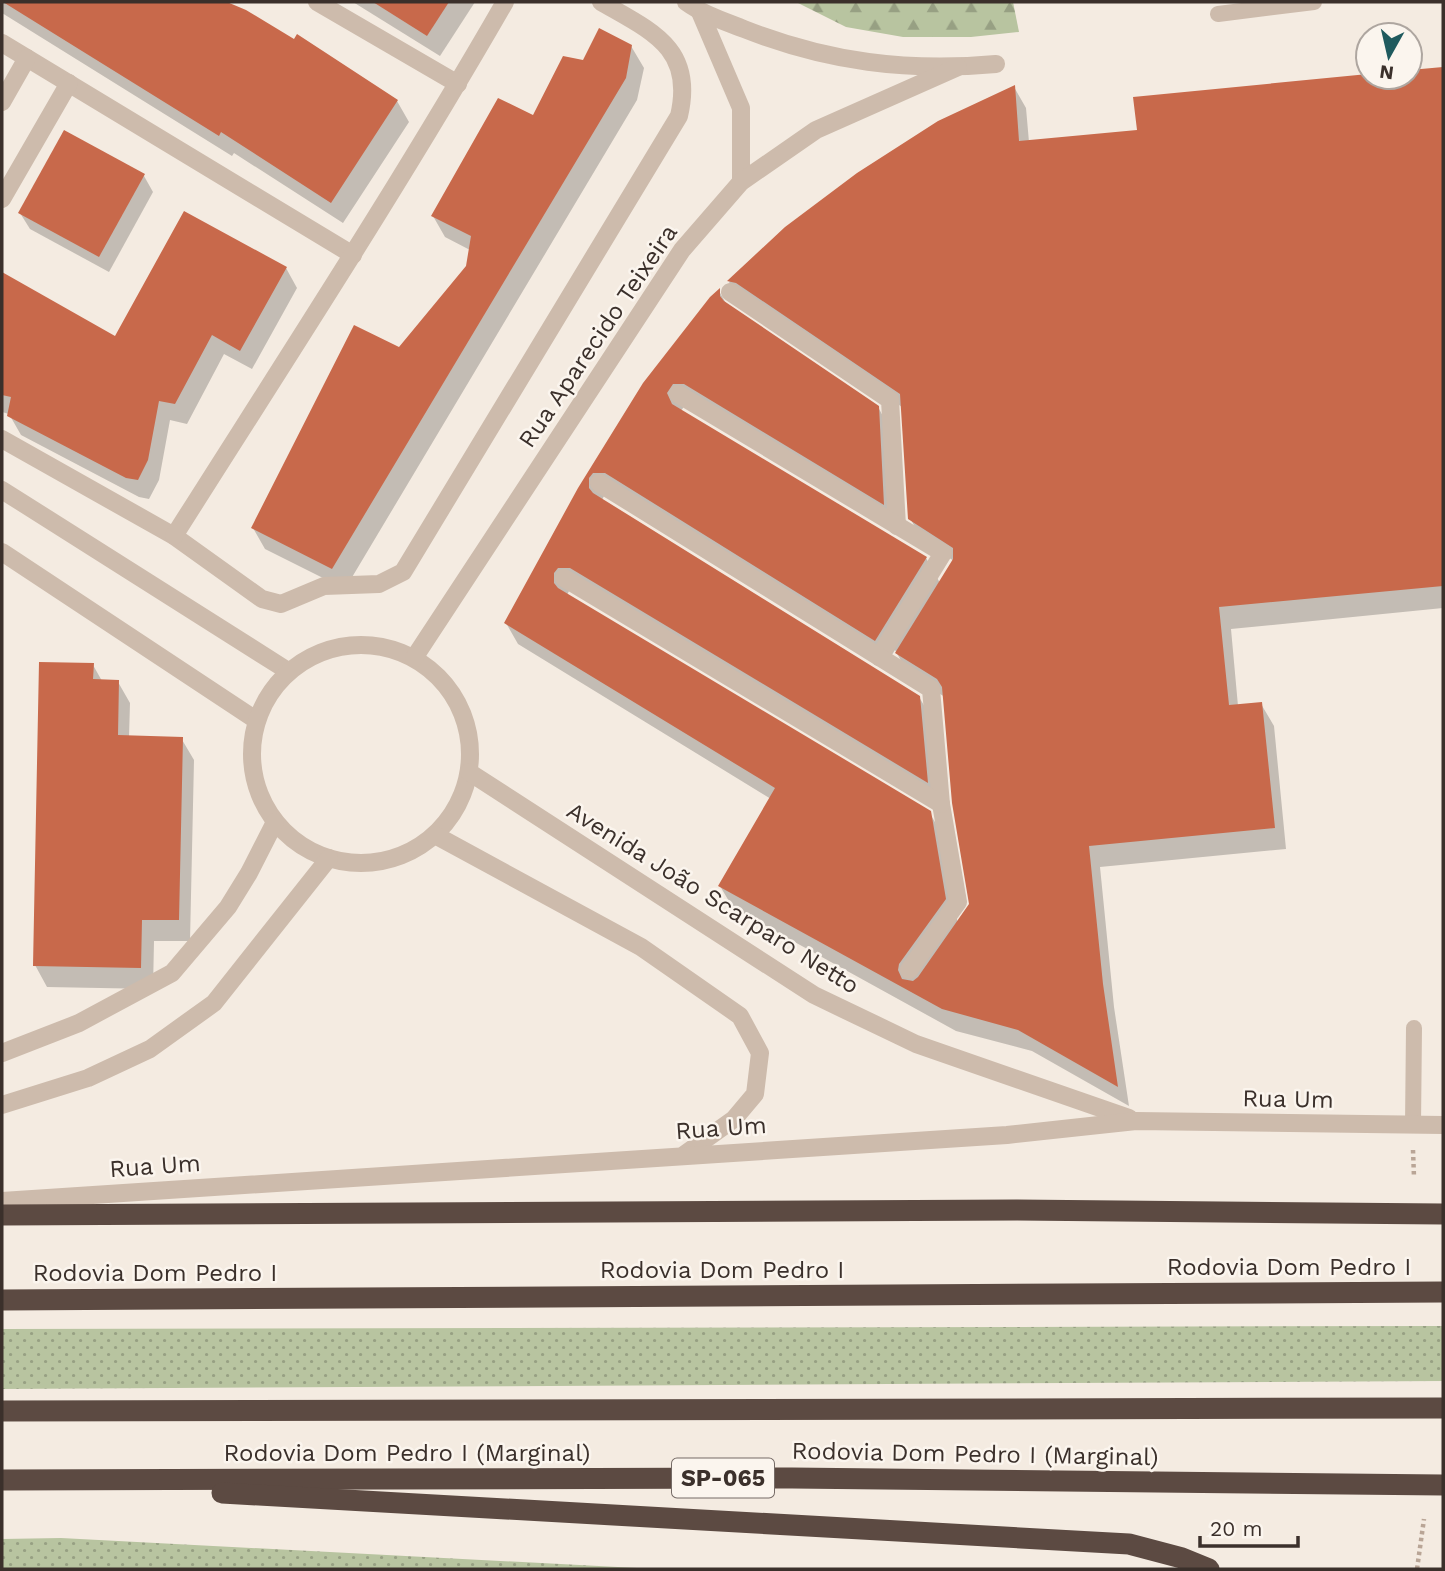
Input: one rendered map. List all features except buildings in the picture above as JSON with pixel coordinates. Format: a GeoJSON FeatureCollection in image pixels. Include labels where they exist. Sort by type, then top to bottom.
{"type":"FeatureCollection","features":[{"type":"Feature","properties":{"kind":"highway"},"geometry":{"type":"LineString","coordinates":[[2,1214],[1003,1210],[1443,1214]]}},
{"type":"Feature","properties":{"kind":"highway","name":"Rodovia Dom Pedro I"},"geometry":{"type":"LineString","coordinates":[[2,1300],[1443,1292]]}},
{"type":"Feature","properties":{"kind":"highway"},"geometry":{"type":"LineString","coordinates":[[2,1410],[1443,1408]]}},
{"type":"Feature","properties":{"kind":"highway","name":"Rodovia Dom Pedro I (Marginal)"},"geometry":{"type":"LineString","coordinates":[[6,1480],[792,1478],[1443,1485]]}},
{"type":"Feature","properties":{"kind":"highway"},"geometry":{"type":"LineString","coordinates":[[6,1480],[1129,1544],[1185,1564],[1209,1569]]}},
{"type":"Feature","properties":{"kind":"street"},"geometry":{"type":"LineString","coordinates":[[317,2],[458,84]]}},
{"type":"Feature","properties":{"kind":"street"},"geometry":{"type":"LineString","coordinates":[[174,536],[353,255],[505,2]]}},
{"type":"Feature","properties":{"kind":"street"},"geometry":{"type":"LineString","coordinates":[[2,439],[174,536],[262,599],[281,604],[324,586],[379,584],[403,572],[679,116],[684,95],[681,70],[669,48],[650,31],[601,2]]}},
{"type":"Feature","properties":{"kind":"street"},"geometry":{"type":"LineString","coordinates":[[693,7],[778,43],[868,63],[958,67],[996,64]]}},
{"type":"Feature","properties":{"kind":"street"},"geometry":{"type":"LineString","coordinates":[[693,7],[741,108],[741,182]]}},
{"type":"Feature","properties":{"kind":"street"},"geometry":{"type":"LineString","coordinates":[[2,43],[353,255]]}},
{"type":"Feature","properties":{"kind":"street"},"geometry":{"type":"LineString","coordinates":[[2,102],[27,58]]}},
{"type":"Feature","properties":{"kind":"street","name":"Rua Aparecido Teixeira"},"geometry":{"type":"LineString","coordinates":[[414,658],[682,250],[741,182],[816,130],[958,67]]}},
{"type":"Feature","properties":{"kind":"street"},"geometry":{"type":"LineString","coordinates":[[2,199],[69,83]]}},
{"type":"Feature","properties":{"kind":"street"},"geometry":{"type":"LineString","coordinates":[[730,292],[890,400],[897,526]]}},
{"type":"Feature","properties":{"kind":"street"},"geometry":{"type":"LineString","coordinates":[[678,394],[943,553],[879,657]]}},
{"type":"Feature","properties":{"kind":"street"},"geometry":{"type":"LineString","coordinates":[[599,483],[930,689],[940,804],[958,902],[909,970]]}},
{"type":"Feature","properties":{"kind":"street"},"geometry":{"type":"LineString","coordinates":[[2,490],[288,671]]}},
{"type":"Feature","properties":{"kind":"street"},"geometry":{"type":"LineString","coordinates":[[2,552],[257,720]]}},
{"type":"Feature","properties":{"kind":"street"},"geometry":{"type":"LineString","coordinates":[[564,578],[940,804]]}},
{"type":"Feature","properties":{"kind":"street"},"geometry":{"type":"LineString","coordinates":[[349,645],[382,646],[414,658],[440,678],[460,706],[470,738],[469,772],[457,806],[435,835],[403,855],[366,863],[329,858],[299,844],[275,822],[257,791],[251,756],[257,720],[269,694],[288,671],[316,654],[349,645]]}},
{"type":"Feature","properties":{"kind":"street","name":"Avenida João Scarparo Netto"},"geometry":{"type":"LineString","coordinates":[[469,772],[814,995],[916,1044],[1136,1121]]}},
{"type":"Feature","properties":{"kind":"street"},"geometry":{"type":"LineString","coordinates":[[2,1053],[79,1023],[172,972],[228,907],[275,822]]}},
{"type":"Feature","properties":{"kind":"street"},"geometry":{"type":"LineString","coordinates":[[435,835],[640,947],[740,1016],[760,1053],[754,1094],[734,1119],[685,1154]]}},
{"type":"Feature","properties":{"kind":"street"},"geometry":{"type":"LineString","coordinates":[[2,1105],[88,1078],[150,1049],[214,1003],[329,858]]}},
{"type":"Feature","properties":{"kind":"street","name":"Rua Um"},"geometry":{"type":"LineString","coordinates":[[2,1201],[685,1154],[1007,1135],[1136,1121],[1443,1125]]}},
{"type":"Feature","properties":{"kind":"lane"},"geometry":{"type":"LineString","coordinates":[[1218,14],[1314,2]]}},
{"type":"Feature","properties":{"kind":"lane"},"geometry":{"type":"LineString","coordinates":[[1413,1125],[1414,1028]]}},
{"type":"Feature","properties":{"kind":"path"},"geometry":{"type":"LineString","coordinates":[[1417,1569],[1424,1519]]}},
{"type":"Feature","properties":{"kind":"green space"},"geometry":{"type":"Polygon","coordinates":[[[796,2],[1013,2],[1019,32],[971,37],[903,37],[846,27],[796,2]]]}},
{"type":"Feature","properties":{"kind":"green space"},"geometry":{"type":"Polygon","coordinates":[[[1443,1326],[1443,1381],[2,1389],[2,1329],[1443,1326]]]}},
{"type":"Feature","properties":{"kind":"green space"},"geometry":{"type":"Polygon","coordinates":[[[61,1538],[656,1569],[2,1569],[2,1539],[61,1538]]]}}]}
